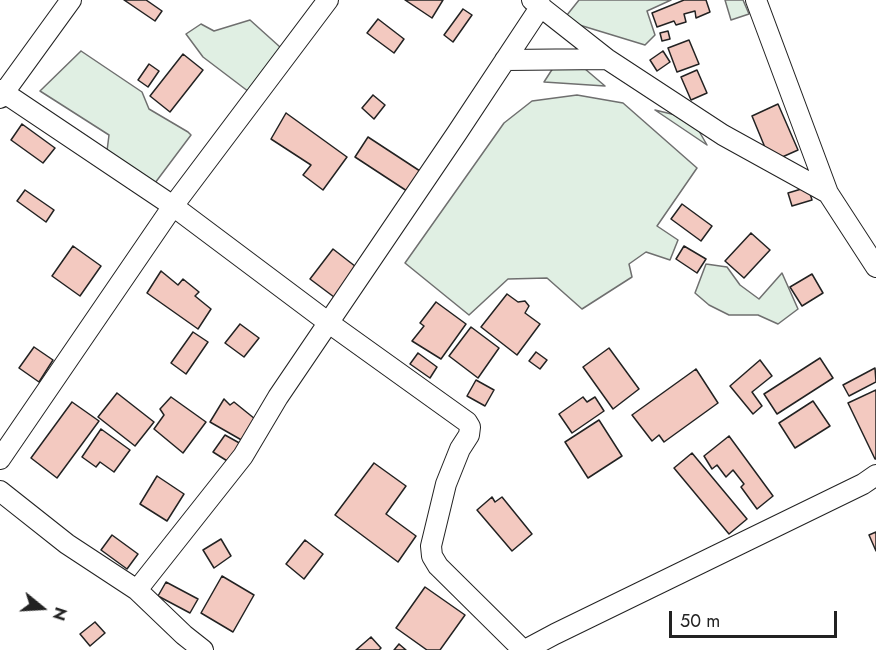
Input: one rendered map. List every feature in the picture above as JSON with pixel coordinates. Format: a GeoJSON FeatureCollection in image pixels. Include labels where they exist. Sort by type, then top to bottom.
{"type":"FeatureCollection","features":[{"type":"Feature","properties":{"kind":"street"},"geometry":{"type":"LineString","coordinates":[[72,0],[1,94],[173,206],[328,323],[467,422],[470,427],[469,435],[460,449],[446,484],[432,539],[432,556],[438,566],[524,650],[863,484],[876,475]]}},
{"type":"Feature","properties":{"kind":"street"},"geometry":{"type":"LineString","coordinates":[[0,459],[173,206],[328,0]]}},
{"type":"Feature","properties":{"kind":"street"},"geometry":{"type":"LineString","coordinates":[[756,0],[828,193],[876,267]]}},
{"type":"Feature","properties":{"kind":"street"},"geometry":{"type":"LineString","coordinates":[[137,590],[243,456],[278,397],[505,60],[536,3],[607,59],[723,135],[828,193]]}},
{"type":"Feature","properties":{"kind":"street"},"geometry":{"type":"LineString","coordinates":[[505,60],[607,59]]}},
{"type":"Feature","properties":{"kind":"street"},"geometry":{"type":"LineString","coordinates":[[0,491],[67,544],[137,590],[203,650]]}},
{"type":"Feature","properties":{"kind":"green space"},"geometry":{"type":"Polygon","coordinates":[[[579,0],[671,0],[647,11],[655,35],[645,45],[563,20],[579,0]]]}},
{"type":"Feature","properties":{"kind":"green space"},"geometry":{"type":"Polygon","coordinates":[[[725,0],[743,0],[749,14],[731,20],[725,0]]]}},
{"type":"Feature","properties":{"kind":"green space"},"geometry":{"type":"Polygon","coordinates":[[[250,20],[290,56],[257,98],[203,57],[186,34],[201,24],[214,31],[250,20]]]}},
{"type":"Feature","properties":{"kind":"green space"},"geometry":{"type":"Polygon","coordinates":[[[81,51],[142,92],[149,109],[191,135],[155,183],[107,151],[109,135],[40,91],[81,51]]]}},
{"type":"Feature","properties":{"kind":"green space"},"geometry":{"type":"Polygon","coordinates":[[[564,51],[605,86],[544,82],[564,51]]]}},
{"type":"Feature","properties":{"kind":"green space"},"geometry":{"type":"Polygon","coordinates":[[[577,95],[623,103],[697,168],[657,226],[678,240],[670,260],[646,252],[629,264],[632,277],[582,309],[547,278],[508,279],[469,315],[405,263],[504,123],[532,101],[577,95]]]}},
{"type":"Feature","properties":{"kind":"green space"},"geometry":{"type":"Polygon","coordinates":[[[655,110],[692,119],[707,145],[655,110]]]}},
{"type":"Feature","properties":{"kind":"green space"},"geometry":{"type":"Polygon","coordinates":[[[706,264],[727,267],[740,285],[759,299],[782,273],[798,309],[778,324],[758,315],[729,315],[709,305],[695,293],[706,264]]]}},
{"type":"Feature","properties":{"kind":"building"},"geometry":{"type":"Polygon","coordinates":[[[124,0],[146,0],[162,11],[155,21],[124,0]]]}},
{"type":"Feature","properties":{"kind":"building"},"geometry":{"type":"Polygon","coordinates":[[[405,0],[443,0],[432,18],[405,0]]]}},
{"type":"Feature","properties":{"kind":"building"},"geometry":{"type":"Polygon","coordinates":[[[684,0],[706,0],[710,12],[696,18],[695,11],[684,14],[686,22],[676,25],[674,21],[657,27],[652,13],[684,0]]]}},
{"type":"Feature","properties":{"kind":"building"},"geometry":{"type":"Polygon","coordinates":[[[463,9],[472,15],[453,42],[444,35],[463,9]]]}},
{"type":"Feature","properties":{"kind":"building"},"geometry":{"type":"Polygon","coordinates":[[[378,19],[404,39],[394,53],[367,33],[378,19]]]}},
{"type":"Feature","properties":{"kind":"building"},"geometry":{"type":"Polygon","coordinates":[[[668,31],[670,39],[662,41],[660,33],[668,31]]]}},
{"type":"Feature","properties":{"kind":"building"},"geometry":{"type":"Polygon","coordinates":[[[689,40],[699,64],[677,72],[668,48],[689,40]]]}},
{"type":"Feature","properties":{"kind":"building"},"geometry":{"type":"Polygon","coordinates":[[[663,51],[670,62],[657,71],[650,60],[663,51]]]}},
{"type":"Feature","properties":{"kind":"building"},"geometry":{"type":"Polygon","coordinates":[[[183,54],[203,70],[170,112],[150,96],[183,54]]]}},
{"type":"Feature","properties":{"kind":"building"},"geometry":{"type":"Polygon","coordinates":[[[149,64],[159,71],[148,87],[138,80],[149,64]]]}},
{"type":"Feature","properties":{"kind":"building"},"geometry":{"type":"Polygon","coordinates":[[[697,70],[707,93],[691,100],[681,77],[697,70]]]}},
{"type":"Feature","properties":{"kind":"building"},"geometry":{"type":"Polygon","coordinates":[[[373,95],[385,105],[374,119],[362,108],[373,95]]]}},
{"type":"Feature","properties":{"kind":"building"},"geometry":{"type":"Polygon","coordinates":[[[778,104],[798,150],[771,162],[752,116],[778,104]]]}},
{"type":"Feature","properties":{"kind":"building"},"geometry":{"type":"Polygon","coordinates":[[[286,113],[347,157],[323,190],[303,175],[311,165],[271,139],[286,113]]]}},
{"type":"Feature","properties":{"kind":"building"},"geometry":{"type":"Polygon","coordinates":[[[22,124],[55,148],[43,163],[11,140],[22,124]]]}},
{"type":"Feature","properties":{"kind":"building"},"geometry":{"type":"Polygon","coordinates":[[[368,137],[423,173],[410,193],[355,157],[368,137]]]}},
{"type":"Feature","properties":{"kind":"building"},"geometry":{"type":"Polygon","coordinates":[[[808,187],[812,200],[792,206],[788,193],[808,187]]]}},
{"type":"Feature","properties":{"kind":"building"},"geometry":{"type":"Polygon","coordinates":[[[25,190],[54,210],[46,222],[17,201],[25,190]]]}},
{"type":"Feature","properties":{"kind":"building"},"geometry":{"type":"Polygon","coordinates":[[[682,204],[712,226],[701,241],[671,219],[682,204]]]}},
{"type":"Feature","properties":{"kind":"building"},"geometry":{"type":"Polygon","coordinates":[[[751,233],[770,250],[744,278],[725,261],[751,233]]]}},
{"type":"Feature","properties":{"kind":"building"},"geometry":{"type":"Polygon","coordinates":[[[73,246],[101,266],[80,296],[52,276],[73,246]]]}},
{"type":"Feature","properties":{"kind":"building"},"geometry":{"type":"Polygon","coordinates":[[[684,246],[706,259],[697,273],[676,259],[684,246]]]}},
{"type":"Feature","properties":{"kind":"building"},"geometry":{"type":"Polygon","coordinates":[[[333,249],[360,270],[338,300],[310,279],[333,249]]]}},
{"type":"Feature","properties":{"kind":"building"},"geometry":{"type":"Polygon","coordinates":[[[161,271],[178,285],[183,279],[199,292],[195,296],[211,309],[198,329],[147,293],[161,271]]]}},
{"type":"Feature","properties":{"kind":"building"},"geometry":{"type":"Polygon","coordinates":[[[812,274],[823,293],[802,306],[790,287],[812,274]]]}},
{"type":"Feature","properties":{"kind":"building"},"geometry":{"type":"Polygon","coordinates":[[[507,294],[518,302],[525,301],[529,306],[525,313],[540,324],[517,355],[481,327],[507,294]]]}},
{"type":"Feature","properties":{"kind":"building"},"geometry":{"type":"Polygon","coordinates":[[[436,302],[466,324],[441,359],[412,341],[424,326],[420,323],[436,302]]]}},
{"type":"Feature","properties":{"kind":"building"},"geometry":{"type":"Polygon","coordinates":[[[240,324],[259,338],[244,357],[225,343],[240,324]]]}},
{"type":"Feature","properties":{"kind":"building"},"geometry":{"type":"Polygon","coordinates":[[[471,327],[499,348],[478,378],[449,356],[471,327]]]}},
{"type":"Feature","properties":{"kind":"building"},"geometry":{"type":"Polygon","coordinates":[[[193,332],[208,342],[186,374],[171,363],[193,332]]]}},
{"type":"Feature","properties":{"kind":"building"},"geometry":{"type":"Polygon","coordinates":[[[34,347],[53,360],[39,382],[19,368],[34,347]]]}},
{"type":"Feature","properties":{"kind":"building"},"geometry":{"type":"Polygon","coordinates":[[[609,348],[639,389],[613,409],[583,367],[609,348]]]}},
{"type":"Feature","properties":{"kind":"building"},"geometry":{"type":"Polygon","coordinates":[[[536,352],[547,360],[540,369],[529,361],[536,352]]]}},
{"type":"Feature","properties":{"kind":"building"},"geometry":{"type":"Polygon","coordinates":[[[418,353],[437,367],[430,378],[410,364],[418,353]]]}},
{"type":"Feature","properties":{"kind":"building"},"geometry":{"type":"Polygon","coordinates":[[[820,358],[833,378],[777,414],[764,394],[820,358]]]}},
{"type":"Feature","properties":{"kind":"building"},"geometry":{"type":"Polygon","coordinates":[[[760,360],[772,376],[752,392],[762,406],[753,414],[730,386],[760,360]]]}},
{"type":"Feature","properties":{"kind":"building"},"geometry":{"type":"Polygon","coordinates":[[[875,368],[876,382],[849,396],[843,385],[875,368]]]}},
{"type":"Feature","properties":{"kind":"building"},"geometry":{"type":"Polygon","coordinates":[[[696,369],[718,403],[664,442],[659,435],[652,441],[632,415],[696,369]]]}},
{"type":"Feature","properties":{"kind":"building"},"geometry":{"type":"Polygon","coordinates":[[[476,380],[494,390],[485,406],[467,396],[476,380]]]}},
{"type":"Feature","properties":{"kind":"building"},"geometry":{"type":"Polygon","coordinates":[[[876,390],[876,459],[875,459],[848,403],[876,390]]]}},
{"type":"Feature","properties":{"kind":"building"},"geometry":{"type":"Polygon","coordinates":[[[117,393],[154,422],[135,446],[98,417],[117,393]]]}},
{"type":"Feature","properties":{"kind":"building"},"geometry":{"type":"Polygon","coordinates":[[[171,397],[206,422],[183,453],[154,429],[164,415],[160,409],[171,397]]]}},
{"type":"Feature","properties":{"kind":"building"},"geometry":{"type":"Polygon","coordinates":[[[583,397],[587,402],[595,397],[604,411],[572,433],[559,414],[583,397]]]}},
{"type":"Feature","properties":{"kind":"building"},"geometry":{"type":"Polygon","coordinates":[[[224,399],[230,405],[234,402],[260,423],[245,442],[210,422],[224,399]]]}},
{"type":"Feature","properties":{"kind":"building"},"geometry":{"type":"Polygon","coordinates":[[[813,401],[830,426],[795,448],[779,423],[813,401]]]}},
{"type":"Feature","properties":{"kind":"building"},"geometry":{"type":"Polygon","coordinates":[[[72,402],[99,421],[57,478],[31,458],[72,402]]]}},
{"type":"Feature","properties":{"kind":"building"},"geometry":{"type":"Polygon","coordinates":[[[599,420],[622,456],[588,478],[565,442],[599,420]]]}},
{"type":"Feature","properties":{"kind":"building"},"geometry":{"type":"Polygon","coordinates":[[[101,429],[130,450],[114,472],[100,462],[96,467],[82,457],[101,429]]]}},
{"type":"Feature","properties":{"kind":"building"},"geometry":{"type":"Polygon","coordinates":[[[225,435],[243,445],[232,464],[213,452],[225,435]]]}},
{"type":"Feature","properties":{"kind":"building"},"geometry":{"type":"Polygon","coordinates":[[[729,436],[773,496],[757,509],[741,487],[744,484],[733,470],[726,477],[717,465],[712,469],[704,456],[729,436]]]}},
{"type":"Feature","properties":{"kind":"building"},"geometry":{"type":"Polygon","coordinates":[[[692,453],[747,519],[729,534],[674,468],[692,453]]]}},
{"type":"Feature","properties":{"kind":"building"},"geometry":{"type":"Polygon","coordinates":[[[374,463],[406,486],[386,514],[416,536],[398,562],[335,515],[374,463]]]}},
{"type":"Feature","properties":{"kind":"building"},"geometry":{"type":"Polygon","coordinates":[[[157,476],[184,494],[167,521],[140,504],[157,476]]]}},
{"type":"Feature","properties":{"kind":"building"},"geometry":{"type":"Polygon","coordinates":[[[492,497],[495,502],[502,497],[532,534],[512,551],[477,510],[492,497]]]}},
{"type":"Feature","properties":{"kind":"building"},"geometry":{"type":"Polygon","coordinates":[[[876,532],[876,551],[869,535],[876,532]]]}},
{"type":"Feature","properties":{"kind":"building"},"geometry":{"type":"Polygon","coordinates":[[[112,535],[138,554],[127,569],[101,550],[112,535]]]}},
{"type":"Feature","properties":{"kind":"building"},"geometry":{"type":"Polygon","coordinates":[[[221,539],[231,556],[214,568],[203,550],[221,539]]]}},
{"type":"Feature","properties":{"kind":"building"},"geometry":{"type":"Polygon","coordinates":[[[305,540],[323,554],[304,579],[286,564],[305,540]]]}},
{"type":"Feature","properties":{"kind":"building"},"geometry":{"type":"Polygon","coordinates":[[[222,576],[254,595],[233,632],[201,613],[222,576]]]}},
{"type":"Feature","properties":{"kind":"building"},"geometry":{"type":"Polygon","coordinates":[[[166,582],[198,599],[190,613],[158,596],[166,582]]]}},
{"type":"Feature","properties":{"kind":"building"},"geometry":{"type":"Polygon","coordinates":[[[425,587],[465,615],[440,650],[427,650],[396,628],[425,587]]]}},
{"type":"Feature","properties":{"kind":"building"},"geometry":{"type":"Polygon","coordinates":[[[95,622],[105,633],[90,646],[80,634],[95,622]]]}},
{"type":"Feature","properties":{"kind":"building"},"geometry":{"type":"Polygon","coordinates":[[[371,637],[381,648],[379,650],[356,650],[371,637]]]}},
{"type":"Feature","properties":{"kind":"building"},"geometry":{"type":"Polygon","coordinates":[[[399,644],[406,650],[394,650],[399,644]]]}}]}
